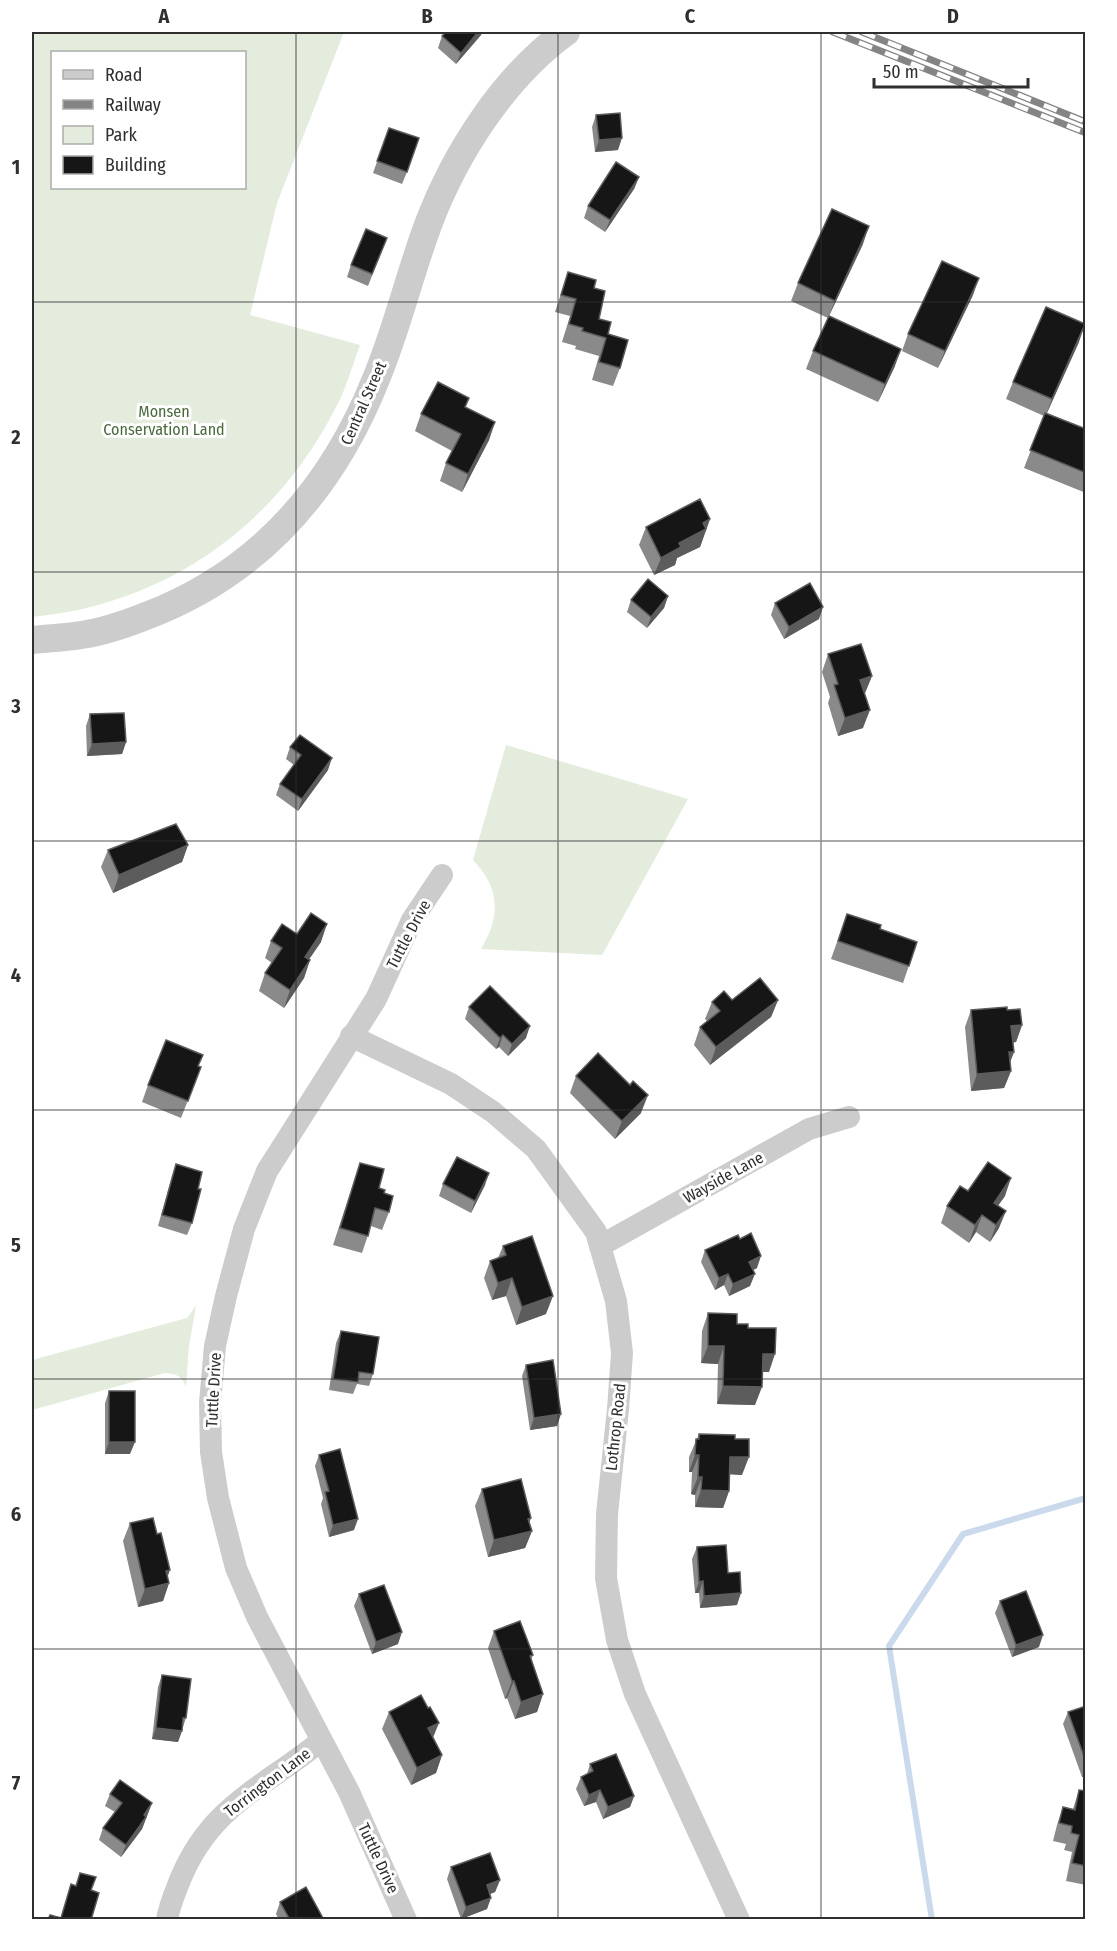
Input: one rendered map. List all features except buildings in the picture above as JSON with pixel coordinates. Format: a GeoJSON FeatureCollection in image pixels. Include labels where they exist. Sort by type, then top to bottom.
{"type":"FeatureCollection","features":[{"type":"Feature","properties":{"kind":"street","name":"Central Street"},"geometry":{"type":"LineString","coordinates":[[32,640],[83,635],[126,623],[166,608],[203,590],[236,568],[266,544],[298,511],[326,476],[350,438],[376,378],[429,224],[467,143],[513,81],[548,45],[566,32]]}},
{"type":"Feature","properties":{"kind":"street","name":"Tuttle Drive"},"geometry":{"type":"LineString","coordinates":[[406,1920],[349,1792],[256,1617],[236,1568],[218,1497],[211,1452],[210,1403],[215,1346],[244,1229],[267,1171],[376,999],[412,921],[442,875]]}},
{"type":"Feature","properties":{"kind":"street","name":"Lothrop Road"},"geometry":{"type":"LineString","coordinates":[[351,1036],[451,1084],[493,1112],[536,1149],[596,1232],[616,1301],[622,1353],[607,1514],[606,1578],[617,1640],[635,1694],[739,1920]]}},
{"type":"Feature","properties":{"kind":"street","name":"Wayside Lane"},"geometry":{"type":"LineString","coordinates":[[600,1246],[809,1129],[849,1117]]}},
{"type":"Feature","properties":{"kind":"street","name":"Torrington Lane"},"geometry":{"type":"LineString","coordinates":[[166,1920],[185,1868],[204,1836],[225,1812],[321,1741]]}},
{"type":"Feature","properties":{"kind":"green space","name":"Monsen Conservation Land"},"geometry":{"type":"Polygon","coordinates":[[[32,32],[344,32],[277,203],[250,315],[360,345],[339,402],[310,452],[281,490],[247,524],[210,553],[170,577],[127,596],[81,609],[32,617],[32,32]]]}},
{"type":"Feature","properties":{"kind":"green space"},"geometry":{"type":"Polygon","coordinates":[[[506,745],[688,799],[602,955],[481,949],[492,925],[495,903],[488,881],[473,860],[506,745]]]}},
{"type":"Feature","properties":{"kind":"green space"},"geometry":{"type":"Polygon","coordinates":[[[196,1306],[189,1346],[186,1387],[178,1376],[165,1373],[32,1410],[32,1360],[187,1318],[196,1306]]]}},
{"type":"Feature","properties":{"kind":"waterway"},"geometry":{"type":"LineString","coordinates":[[932,1920],[889,1646],[963,1534],[1086,1498]]}},
{"type":"Feature","properties":{"kind":"railway"},"geometry":{"type":"LineString","coordinates":[[833,32],[1086,133]]}},
{"type":"Feature","properties":{"kind":"railway"},"geometry":{"type":"LineString","coordinates":[[862,32],[1086,122]]}}]}
